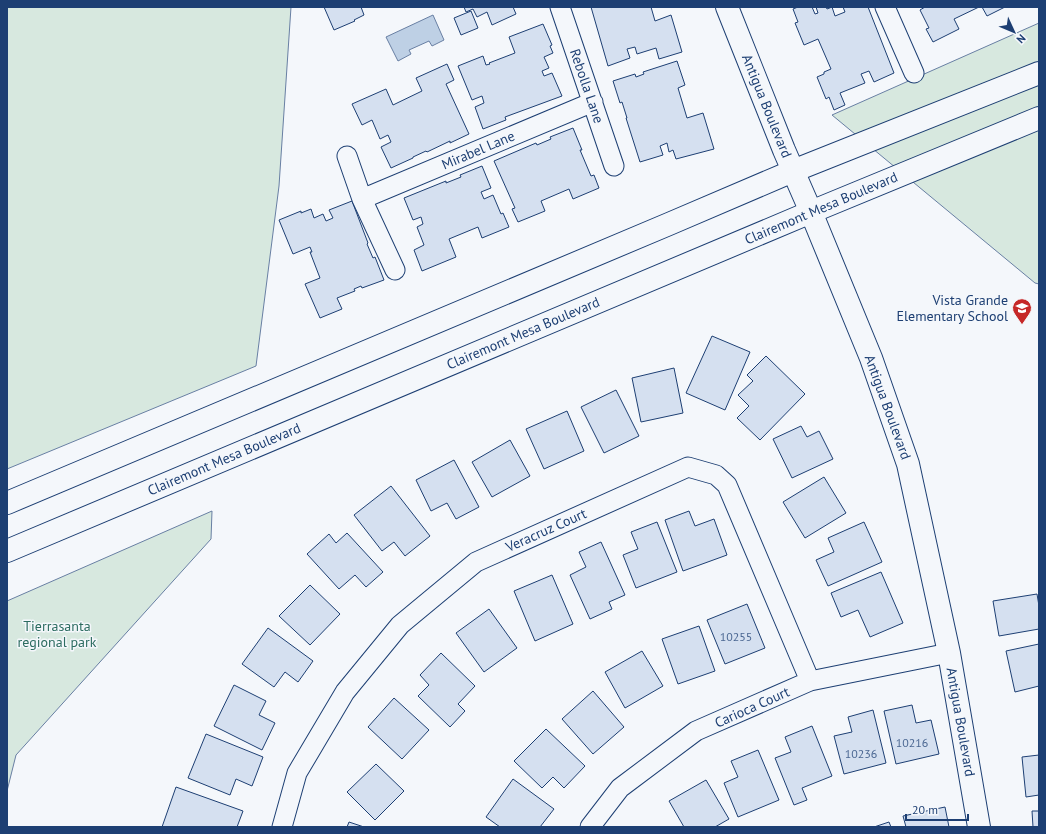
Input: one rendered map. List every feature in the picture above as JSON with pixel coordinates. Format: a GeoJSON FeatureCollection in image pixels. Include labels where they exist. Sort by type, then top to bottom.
{"type":"FeatureCollection","features":[{"type":"Feature","properties":{"kind":"main road","name":"Antigua Boulevard"},"geometry":{"type":"LineString","coordinates":[[727,7],[871,358],[908,464],[948,653],[979,827]]}},
{"type":"Feature","properties":{"kind":"main road"},"geometry":{"type":"LineString","coordinates":[[7,503],[793,171],[1039,73]]}},
{"type":"Feature","properties":{"kind":"main road","name":"Clairemont Mesa Boulevard"},"geometry":{"type":"LineString","coordinates":[[7,551],[811,212],[1039,118]]}},
{"type":"Feature","properties":{"kind":"street","name":"Rebolla Lane"},"geometry":{"type":"LineString","coordinates":[[560,7],[614,166]]}},
{"type":"Feature","properties":{"kind":"street"},"geometry":{"type":"LineString","coordinates":[[885,7],[914,74]]}},
{"type":"Feature","properties":{"kind":"street","name":"Mirabel Lane"},"geometry":{"type":"LineString","coordinates":[[362,199],[593,102]]}},
{"type":"Feature","properties":{"kind":"street"},"geometry":{"type":"LineString","coordinates":[[347,156],[362,199],[394,270]]}},
{"type":"Feature","properties":{"kind":"street","name":"Veracruz Court"},"geometry":{"type":"LineString","coordinates":[[282,827],[297,773],[344,692],[400,625],[476,562],[688,467],[716,475],[727,485],[810,680]]}},
{"type":"Feature","properties":{"kind":"street","name":"Carioca Court"},"geometry":{"type":"LineString","coordinates":[[590,827],[620,788],[696,732],[810,680],[948,653]]}},
{"type":"Feature","properties":{"kind":"green space"},"geometry":{"type":"Polygon","coordinates":[[[7,7],[291,7],[279,186],[256,366],[7,469],[7,7]]]}},
{"type":"Feature","properties":{"kind":"green space"},"geometry":{"type":"Polygon","coordinates":[[[1039,23],[1039,284],[1035,283],[832,115],[1039,23]]]}},
{"type":"Feature","properties":{"kind":"green space","name":"Tierrasanta regional park"},"geometry":{"type":"Polygon","coordinates":[[[212,511],[211,539],[16,755],[7,791],[7,601],[212,511]]]}},
{"type":"Feature","properties":{"kind":"water"},"geometry":{"type":"Polygon","coordinates":[[[433,15],[444,40],[432,46],[429,41],[409,50],[411,54],[398,61],[386,37],[433,15]]]}},
{"type":"Feature","properties":{"kind":"building"},"geometry":{"type":"Polygon","coordinates":[[[324,7],[361,7],[364,15],[354,20],[355,21],[334,30],[324,7]]]}},
{"type":"Feature","properties":{"kind":"building"},"geometry":{"type":"Polygon","coordinates":[[[464,7],[513,7],[516,14],[492,25],[487,12],[477,17],[473,9],[466,12],[464,7]]]}},
{"type":"Feature","properties":{"kind":"building"},"geometry":{"type":"Polygon","coordinates":[[[591,7],[651,7],[655,21],[671,15],[682,52],[659,59],[656,48],[637,54],[635,47],[627,49],[630,58],[608,66],[591,7]]]}},
{"type":"Feature","properties":{"kind":"building"},"geometry":{"type":"Polygon","coordinates":[[[798,7],[812,7],[815,14],[818,13],[816,7],[826,7],[827,9],[832,7],[835,16],[845,12],[843,7],[868,7],[894,73],[874,82],[869,71],[861,74],[865,83],[840,93],[845,105],[834,110],[829,97],[826,99],[817,77],[831,69],[818,39],[804,45],[795,23],[798,22],[793,9],[798,7]]]}},
{"type":"Feature","properties":{"kind":"building"},"geometry":{"type":"Polygon","coordinates":[[[925,7],[979,7],[954,19],[959,29],[933,42],[926,29],[929,28],[920,10],[925,7]]]}},
{"type":"Feature","properties":{"kind":"building"},"geometry":{"type":"Polygon","coordinates":[[[982,7],[1005,7],[987,16],[982,7]]]}},
{"type":"Feature","properties":{"kind":"building"},"geometry":{"type":"Polygon","coordinates":[[[471,11],[478,28],[461,35],[454,18],[471,11]]]}},
{"type":"Feature","properties":{"kind":"building"},"geometry":{"type":"Polygon","coordinates":[[[543,24],[552,45],[550,46],[553,53],[544,57],[549,68],[542,71],[544,76],[552,73],[562,96],[505,117],[506,120],[483,129],[475,107],[484,103],[482,96],[472,100],[458,66],[483,56],[486,65],[515,53],[509,37],[543,24]]]}},
{"type":"Feature","properties":{"kind":"building"},"geometry":{"type":"Polygon","coordinates":[[[677,61],[685,85],[678,88],[687,118],[703,113],[714,149],[676,159],[673,150],[669,152],[667,143],[660,146],[663,155],[640,162],[622,102],[620,103],[613,81],[635,74],[636,77],[644,74],[643,72],[677,61]]]}},
{"type":"Feature","properties":{"kind":"building"},"geometry":{"type":"Polygon","coordinates":[[[447,64],[454,80],[446,84],[469,134],[450,143],[450,141],[427,152],[426,151],[391,168],[381,147],[391,142],[388,135],[380,139],[372,120],[362,125],[352,104],[386,89],[393,105],[422,91],[416,78],[447,64]]]}},
{"type":"Feature","properties":{"kind":"building"},"geometry":{"type":"Polygon","coordinates":[[[573,128],[591,176],[594,175],[599,188],[573,199],[569,189],[541,201],[545,211],[518,222],[512,209],[515,208],[494,161],[536,143],[537,145],[551,139],[550,137],[573,128]]]}},
{"type":"Feature","properties":{"kind":"building"},"geometry":{"type":"Polygon","coordinates":[[[482,166],[491,188],[481,192],[484,199],[493,195],[501,214],[503,213],[509,227],[482,238],[478,227],[449,239],[456,257],[422,271],[414,250],[424,245],[417,227],[423,224],[421,217],[413,220],[404,198],[446,181],[446,183],[461,177],[460,175],[482,166]]]}},
{"type":"Feature","properties":{"kind":"building"},"geometry":{"type":"Polygon","coordinates":[[[352,201],[368,243],[367,244],[373,258],[375,257],[384,280],[362,288],[361,286],[354,289],[355,291],[337,298],[342,309],[320,318],[305,284],[320,278],[310,252],[312,252],[310,247],[293,254],[279,220],[301,211],[301,213],[311,209],[314,218],[323,214],[326,221],[333,218],[329,210],[352,201]]]}},
{"type":"Feature","properties":{"kind":"building"},"geometry":{"type":"Polygon","coordinates":[[[712,336],[750,352],[725,410],[686,393],[712,336]]]}},
{"type":"Feature","properties":{"kind":"building"},"geometry":{"type":"Polygon","coordinates":[[[766,356],[805,394],[760,440],[737,418],[749,406],[738,395],[753,381],[747,375],[766,356]]]}},
{"type":"Feature","properties":{"kind":"building"},"geometry":{"type":"Polygon","coordinates":[[[674,368],[683,413],[641,422],[632,378],[674,368]]]}},
{"type":"Feature","properties":{"kind":"building"},"geometry":{"type":"Polygon","coordinates":[[[616,390],[639,436],[604,453],[581,407],[616,390]]]}},
{"type":"Feature","properties":{"kind":"building"},"geometry":{"type":"Polygon","coordinates":[[[567,411],[584,451],[544,469],[526,429],[567,411]]]}},
{"type":"Feature","properties":{"kind":"building"},"geometry":{"type":"Polygon","coordinates":[[[801,426],[807,437],[819,431],[833,459],[792,478],[773,439],[801,426]]]}},
{"type":"Feature","properties":{"kind":"building"},"geometry":{"type":"Polygon","coordinates":[[[510,440],[530,476],[492,497],[472,462],[510,440]]]}},
{"type":"Feature","properties":{"kind":"building"},"geometry":{"type":"Polygon","coordinates":[[[454,460],[479,507],[456,519],[447,503],[431,511],[416,480],[454,460]]]}},
{"type":"Feature","properties":{"kind":"building"},"geometry":{"type":"Polygon","coordinates":[[[824,477],[846,513],[805,538],[783,502],[824,477]]]}},
{"type":"Feature","properties":{"kind":"building"},"geometry":{"type":"Polygon","coordinates":[[[391,486],[430,536],[405,556],[394,542],[382,551],[354,515],[391,486]]]}},
{"type":"Feature","properties":{"kind":"building"},"geometry":{"type":"Polygon","coordinates":[[[689,511],[695,526],[714,519],[727,555],[683,571],[665,520],[689,511]]]}},
{"type":"Feature","properties":{"kind":"building"},"geometry":{"type":"Polygon","coordinates":[[[657,522],[677,572],[636,588],[623,555],[638,549],[631,532],[657,522]]]}},
{"type":"Feature","properties":{"kind":"building"},"geometry":{"type":"Polygon","coordinates":[[[864,522],[882,562],[828,586],[816,560],[834,552],[828,538],[864,522]]]}},
{"type":"Feature","properties":{"kind":"building"},"geometry":{"type":"Polygon","coordinates":[[[347,533],[383,572],[366,587],[355,575],[339,589],[307,554],[329,534],[336,543],[347,533]]]}},
{"type":"Feature","properties":{"kind":"building"},"geometry":{"type":"Polygon","coordinates":[[[601,542],[625,595],[609,602],[612,609],[590,619],[570,575],[586,567],[579,552],[601,542]]]}},
{"type":"Feature","properties":{"kind":"building"},"geometry":{"type":"Polygon","coordinates":[[[881,572],[903,623],[870,637],[858,610],[841,617],[831,593],[881,572]]]}},
{"type":"Feature","properties":{"kind":"building"},"geometry":{"type":"Polygon","coordinates":[[[552,575],[573,624],[535,641],[514,591],[552,575]]]}},
{"type":"Feature","properties":{"kind":"building"},"geometry":{"type":"Polygon","coordinates":[[[310,585],[340,614],[310,645],[279,616],[310,585]]]}},
{"type":"Feature","properties":{"kind":"building"},"geometry":{"type":"Polygon","coordinates":[[[1037,594],[1039,606],[1039,629],[999,636],[993,601],[1037,594]]]}},
{"type":"Feature","properties":{"kind":"building"},"geometry":{"type":"Polygon","coordinates":[[[747,604],[765,648],[725,664],[707,620],[747,604]]]}},
{"type":"Feature","properties":{"kind":"building"},"geometry":{"type":"Polygon","coordinates":[[[489,609],[517,648],[484,672],[456,633],[489,609]]]}},
{"type":"Feature","properties":{"kind":"building"},"geometry":{"type":"Polygon","coordinates":[[[699,626],[715,671],[678,684],[662,639],[699,626]]]}},
{"type":"Feature","properties":{"kind":"building"},"geometry":{"type":"Polygon","coordinates":[[[268,628],[313,661],[298,682],[285,672],[274,687],[242,664],[268,628]]]}},
{"type":"Feature","properties":{"kind":"building"},"geometry":{"type":"Polygon","coordinates":[[[1039,644],[1039,686],[1015,692],[1006,651],[1039,644]]]}},
{"type":"Feature","properties":{"kind":"building"},"geometry":{"type":"Polygon","coordinates":[[[642,651],[663,686],[625,708],[605,672],[642,651]]]}},
{"type":"Feature","properties":{"kind":"building"},"geometry":{"type":"Polygon","coordinates":[[[441,653],[475,686],[458,704],[465,711],[450,727],[418,696],[429,685],[420,675],[441,653]]]}},
{"type":"Feature","properties":{"kind":"building"},"geometry":{"type":"Polygon","coordinates":[[[234,685],[266,701],[259,715],[275,723],[262,750],[214,726],[234,685]]]}},
{"type":"Feature","properties":{"kind":"building"},"geometry":{"type":"Polygon","coordinates":[[[593,691],[624,727],[593,754],[562,719],[593,691]]]}},
{"type":"Feature","properties":{"kind":"building"},"geometry":{"type":"Polygon","coordinates":[[[394,698],[429,730],[402,759],[368,727],[394,698]]]}},
{"type":"Feature","properties":{"kind":"building"},"geometry":{"type":"Polygon","coordinates":[[[912,705],[916,723],[931,720],[939,754],[896,764],[884,711],[912,705]]]}},
{"type":"Feature","properties":{"kind":"building"},"geometry":{"type":"Polygon","coordinates":[[[873,710],[886,763],[844,774],[834,736],[852,732],[848,717],[873,710]]]}},
{"type":"Feature","properties":{"kind":"building"},"geometry":{"type":"Polygon","coordinates":[[[812,726],[832,776],[802,788],[807,800],[794,805],[775,758],[791,752],[785,737],[812,726]]]}},
{"type":"Feature","properties":{"kind":"building"},"geometry":{"type":"Polygon","coordinates":[[[546,729],[585,766],[564,788],[553,777],[542,788],[514,761],[546,729]]]}},
{"type":"Feature","properties":{"kind":"building"},"geometry":{"type":"Polygon","coordinates":[[[206,734],[263,757],[252,786],[236,779],[230,795],[188,778],[206,734]]]}},
{"type":"Feature","properties":{"kind":"building"},"geometry":{"type":"Polygon","coordinates":[[[758,750],[779,800],[738,817],[724,783],[738,777],[731,761],[758,750]]]}},
{"type":"Feature","properties":{"kind":"building"},"geometry":{"type":"Polygon","coordinates":[[[1039,755],[1039,795],[1026,797],[1022,757],[1039,755]]]}},
{"type":"Feature","properties":{"kind":"building"},"geometry":{"type":"Polygon","coordinates":[[[376,764],[404,791],[375,820],[347,792],[376,764]]]}},
{"type":"Feature","properties":{"kind":"building"},"geometry":{"type":"Polygon","coordinates":[[[513,779],[554,809],[540,827],[500,827],[486,817],[513,779]]]}},
{"type":"Feature","properties":{"kind":"building"},"geometry":{"type":"Polygon","coordinates":[[[706,780],[729,819],[715,827],[684,827],[669,801],[706,780]]]}},
{"type":"Feature","properties":{"kind":"building"},"geometry":{"type":"Polygon","coordinates":[[[176,787],[243,811],[237,827],[162,827],[176,787]]]}},
{"type":"Feature","properties":{"kind":"building"},"geometry":{"type":"Polygon","coordinates":[[[945,807],[949,827],[906,827],[903,816],[945,807]]]}},
{"type":"Feature","properties":{"kind":"building"},"geometry":{"type":"Polygon","coordinates":[[[1032,811],[1039,811],[1039,827],[1033,827],[1032,811]]]}},
{"type":"Feature","properties":{"kind":"building"},"geometry":{"type":"Polygon","coordinates":[[[349,822],[364,827],[347,827],[349,822]]]}},
{"type":"Feature","properties":{"kind":"building"},"geometry":{"type":"Polygon","coordinates":[[[889,822],[891,827],[874,827],[889,822]]]}},
{"type":"Feature","properties":{"kind":"place","name":"Vista Grande Elementary School"},"geometry":{"type":"Point","coordinates":[1022,325]}}]}
